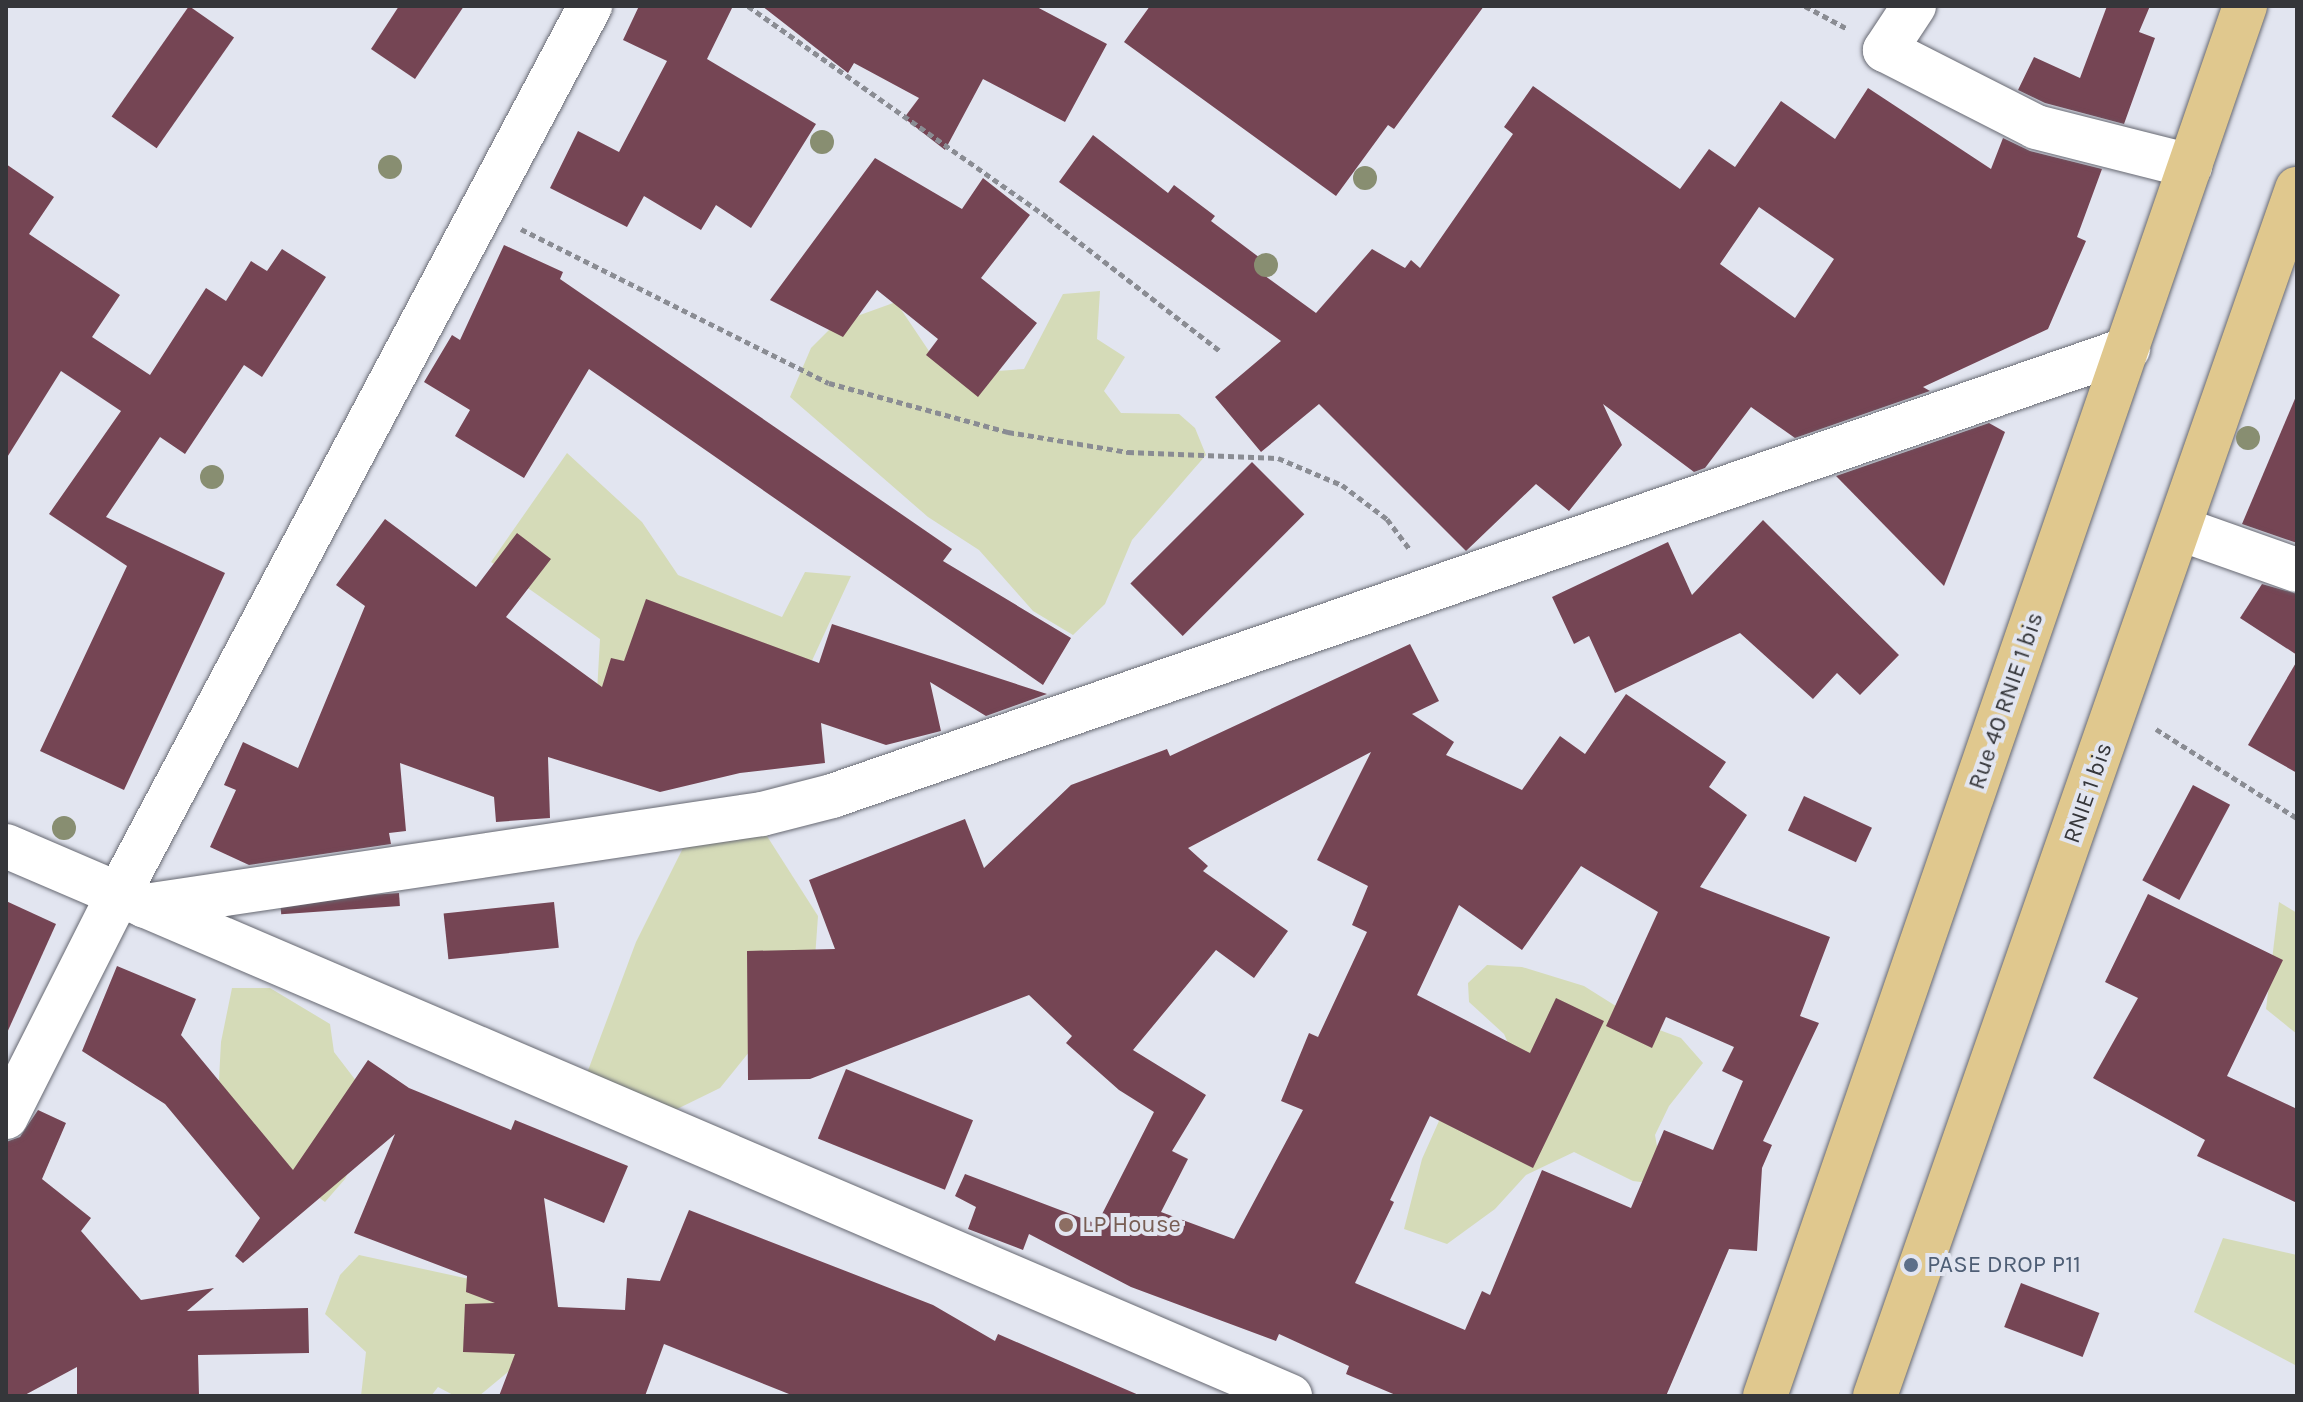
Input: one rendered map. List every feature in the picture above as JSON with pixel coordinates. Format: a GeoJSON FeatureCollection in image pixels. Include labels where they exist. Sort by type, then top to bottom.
{"type":"FeatureCollection","features":[{"type":"Feature","properties":{"kind":"main road","name":"Rue 40 RNIE 1 bis"},"geometry":{"type":"LineString","coordinates":[[1765,1396],[2245,6]]}},
{"type":"Feature","properties":{"kind":"main road","name":"RNIE 1 bis"},"geometry":{"type":"LineString","coordinates":[[1875,1396],[2181,529],[2297,189]]}},
{"type":"Feature","properties":{"kind":"street"},"geometry":{"type":"LineString","coordinates":[[6,1117],[132,901],[590,6]]}},
{"type":"Feature","properties":{"kind":"street"},"geometry":{"type":"LineString","coordinates":[[1914,6],[1885,50],[2036,127],[2190,166]]}},
{"type":"Feature","properties":{"kind":"street"},"geometry":{"type":"LineString","coordinates":[[132,901],[762,814],[832,796],[1439,590],[2128,349]]}},
{"type":"Feature","properties":{"kind":"street"},"geometry":{"type":"LineString","coordinates":[[2181,529],[2297,570]]}},
{"type":"Feature","properties":{"kind":"street"},"geometry":{"type":"LineString","coordinates":[[6,846],[1290,1396]]}},
{"type":"Feature","properties":{"kind":"path"},"geometry":{"type":"LineString","coordinates":[[748,6],[1048,218],[1220,351]]}},
{"type":"Feature","properties":{"kind":"path"},"geometry":{"type":"LineString","coordinates":[[484,210],[829,383],[1008,432],[1128,452],[1278,458],[1342,485],[1387,519],[1439,590]]}},
{"type":"Feature","properties":{"kind":"path"},"geometry":{"type":"LineString","coordinates":[[2118,706],[2297,818]]}},
{"type":"Feature","properties":{"kind":"green space"},"geometry":{"type":"Polygon","coordinates":[[[1100,291],[1097,339],[1125,357],[1104,391],[1121,413],[1179,414],[1195,428],[1206,455],[1132,540],[1105,604],[1073,635],[1033,611],[979,550],[928,517],[790,397],[811,348],[835,324],[896,302],[933,357],[971,373],[1024,369],[1063,294],[1100,291]]]}},
{"type":"Feature","properties":{"kind":"green space"},"geometry":{"type":"Polygon","coordinates":[[[567,453],[642,522],[678,575],[782,617],[805,572],[851,576],[780,730],[594,745],[600,639],[491,562],[567,453]]]}},
{"type":"Feature","properties":{"kind":"green space"},"geometry":{"type":"Polygon","coordinates":[[[765,833],[818,916],[814,972],[720,1088],[673,1111],[580,1092],[636,942],[684,846],[765,833]]]}},
{"type":"Feature","properties":{"kind":"green space"},"geometry":{"type":"Polygon","coordinates":[[[2279,902],[2297,913],[2297,1034],[2266,1009],[2279,902]]]}},
{"type":"Feature","properties":{"kind":"green space"},"geometry":{"type":"Polygon","coordinates":[[[1487,965],[1522,967],[1584,986],[1646,1025],[1681,1038],[1703,1063],[1669,1106],[1655,1135],[1664,1185],[1633,1181],[1574,1152],[1526,1175],[1495,1209],[1447,1244],[1404,1229],[1422,1159],[1447,1103],[1515,1059],[1504,1034],[1469,1002],[1468,983],[1487,965]]]}},
{"type":"Feature","properties":{"kind":"green space"},"geometry":{"type":"Polygon","coordinates":[[[232,988],[270,988],[330,1024],[334,1052],[360,1086],[367,1132],[345,1179],[325,1202],[272,1163],[218,1098],[221,1042],[232,988]]]}},
{"type":"Feature","properties":{"kind":"green space"},"geometry":{"type":"Polygon","coordinates":[[[2223,1238],[2297,1255],[2297,1366],[2194,1312],[2223,1238]]]}},
{"type":"Feature","properties":{"kind":"green space"},"geometry":{"type":"Polygon","coordinates":[[[359,1255],[506,1287],[520,1362],[479,1396],[455,1396],[438,1387],[431,1396],[361,1396],[366,1352],[325,1314],[340,1275],[359,1255]]]}},
{"type":"Feature","properties":{"kind":"building"},"geometry":{"type":"Polygon","coordinates":[[[189,6],[234,38],[157,148],[112,117],[189,6]]]}},
{"type":"Feature","properties":{"kind":"building"},"geometry":{"type":"Polygon","coordinates":[[[399,6],[464,6],[415,79],[371,49],[399,6]]]}},
{"type":"Feature","properties":{"kind":"building"},"geometry":{"type":"Polygon","coordinates":[[[639,6],[733,6],[707,59],[816,124],[751,228],[716,205],[701,230],[644,196],[627,227],[550,188],[578,131],[619,152],[667,61],[623,40],[639,6]]]}},
{"type":"Feature","properties":{"kind":"building"},"geometry":{"type":"Polygon","coordinates":[[[762,6],[1035,6],[1107,44],[1065,122],[983,79],[945,150],[904,118],[919,98],[854,63],[848,73],[762,6]]]}},
{"type":"Feature","properties":{"kind":"building"},"geometry":{"type":"Polygon","coordinates":[[[1150,6],[1484,6],[1394,129],[1388,125],[1336,196],[1124,42],[1150,6]]]}},
{"type":"Feature","properties":{"kind":"building"},"geometry":{"type":"Polygon","coordinates":[[[2107,6],[2150,6],[2139,32],[2155,38],[2124,124],[2045,103],[2018,90],[2034,57],[2080,78],[2107,6]]]}},
{"type":"Feature","properties":{"kind":"building"},"geometry":{"type":"Polygon","coordinates":[[[1533,86],[1680,189],[1709,149],[1735,167],[1781,101],[1835,139],[1868,88],[1991,169],[2003,138],[2030,151],[2102,169],[2077,237],[2086,241],[2048,329],[1923,387],[1930,391],[1795,438],[1751,407],[1705,468],[1694,472],[1603,404],[1622,445],[1569,511],[1536,484],[1466,551],[1319,404],[1261,452],[1215,397],[1281,341],[1059,182],[1093,135],[1168,193],[1174,185],[1215,216],[1211,221],[1264,261],[1257,270],[1316,313],[1372,249],[1405,268],[1411,260],[1420,268],[1513,134],[1504,127],[1533,86]],[[1759,207],[1720,264],[1795,318],[1834,259],[1759,207]]]}},
{"type":"Feature","properties":{"kind":"building"},"geometry":{"type":"Polygon","coordinates":[[[875,158],[962,209],[983,178],[1030,215],[981,278],[1037,323],[978,397],[926,355],[938,339],[877,290],[843,337],[770,300],[875,158]]]}},
{"type":"Feature","properties":{"kind":"building"},"geometry":{"type":"Polygon","coordinates":[[[6,164],[54,197],[29,234],[120,295],[92,337],[150,375],[206,288],[226,301],[251,261],[267,271],[282,249],[326,277],[262,377],[244,365],[185,454],[160,437],[106,517],[225,573],[124,790],[40,751],[127,566],[49,514],[121,411],[61,371],[6,459],[6,164]]]}},
{"type":"Feature","properties":{"kind":"building"},"geometry":{"type":"Polygon","coordinates":[[[504,245],[563,272],[560,279],[952,549],[943,561],[1071,638],[1043,685],[589,369],[524,478],[455,436],[470,410],[424,382],[452,335],[460,340],[504,245]]]}},
{"type":"Feature","properties":{"kind":"building"},"geometry":{"type":"Polygon","coordinates":[[[2297,394],[2297,543],[2242,524],[2297,394]]]}},
{"type":"Feature","properties":{"kind":"building"},"geometry":{"type":"Polygon","coordinates":[[[1989,423],[2005,432],[1944,586],[1836,476],[1989,423]]]}},
{"type":"Feature","properties":{"kind":"building"},"geometry":{"type":"Polygon","coordinates":[[[1252,462],[1304,514],[1183,636],[1130,584],[1252,462]]]}},
{"type":"Feature","properties":{"kind":"building"},"geometry":{"type":"Polygon","coordinates":[[[385,519],[476,587],[517,533],[551,559],[506,617],[602,687],[611,658],[624,661],[646,599],[819,663],[832,624],[1047,694],[986,716],[930,682],[941,731],[886,745],[821,723],[825,763],[740,773],[660,792],[548,757],[550,818],[496,822],[494,797],[400,763],[406,831],[389,833],[391,844],[249,865],[210,847],[236,790],[224,785],[243,742],[298,768],[365,606],[336,585],[385,519]]]}},
{"type":"Feature","properties":{"kind":"building"},"geometry":{"type":"Polygon","coordinates":[[[1763,520],[1899,655],[1860,695],[1837,673],[1813,699],[1740,633],[1615,693],[1589,636],[1574,644],[1552,597],[1668,542],[1692,595],[1763,520]]]}},
{"type":"Feature","properties":{"kind":"building"},"geometry":{"type":"Polygon","coordinates":[[[2262,584],[2297,594],[2297,655],[2240,618],[2262,584]]]}},
{"type":"Feature","properties":{"kind":"building"},"geometry":{"type":"Polygon","coordinates":[[[1410,644],[1439,701],[1412,714],[1454,742],[1446,755],[1522,790],[1560,736],[1585,754],[1626,694],[1726,762],[1709,787],[1747,815],[1700,887],[1830,937],[1800,1016],[1819,1023],[1763,1141],[1772,1145],[1762,1168],[1757,1251],[1729,1249],[1666,1396],[1398,1396],[1346,1374],[1349,1366],[1279,1334],[1276,1341],[1131,1287],[1029,1234],[1023,1250],[968,1229],[976,1207],[955,1196],[965,1174],[1097,1224],[1154,1112],[1119,1090],[1066,1043],[1072,1036],[1029,995],[810,1079],[748,1080],[747,951],[835,949],[809,880],[965,819],[984,868],[1071,785],[1167,749],[1170,756],[1410,644]],[[1371,752],[1188,848],[1208,866],[1203,871],[1288,931],[1254,978],[1216,950],[1133,1050],[1206,1095],[1172,1151],[1188,1159],[1161,1212],[1234,1239],[1303,1110],[1281,1101],[1309,1033],[1318,1037],[1367,932],[1352,925],[1368,886],[1317,860],[1371,752]],[[1581,866],[1522,950],[1459,905],[1417,995],[1530,1053],[1556,998],[1604,1021],[1533,1168],[1430,1116],[1390,1200],[1394,1202],[1355,1283],[1465,1330],[1482,1291],[1490,1295],[1542,1170],[1631,1208],[1664,1130],[1713,1150],[1743,1081],[1722,1071],[1734,1047],[1666,1017],[1652,1048],[1606,1026],[1658,912],[1581,866]]]}},
{"type":"Feature","properties":{"kind":"building"},"geometry":{"type":"Polygon","coordinates":[[[2297,661],[2297,773],[2248,745],[2297,661]]]}},
{"type":"Feature","properties":{"kind":"building"},"geometry":{"type":"Polygon","coordinates":[[[2193,785],[2230,805],[2179,900],[2142,880],[2193,785]]]}},
{"type":"Feature","properties":{"kind":"building"},"geometry":{"type":"Polygon","coordinates":[[[1804,796],[1872,828],[1856,862],[1788,830],[1804,796]]]}},
{"type":"Feature","properties":{"kind":"building"},"geometry":{"type":"Polygon","coordinates":[[[399,893],[400,906],[281,914],[280,901],[399,893]]]}},
{"type":"Feature","properties":{"kind":"building"},"geometry":{"type":"Polygon","coordinates":[[[2148,894],[2283,960],[2227,1076],[2297,1109],[2297,1203],[2197,1156],[2205,1140],[2093,1078],[2138,998],[2105,982],[2148,894]]]}},
{"type":"Feature","properties":{"kind":"building"},"geometry":{"type":"Polygon","coordinates":[[[6,901],[56,924],[6,1035],[6,901]]]}},
{"type":"Feature","properties":{"kind":"building"},"geometry":{"type":"Polygon","coordinates":[[[554,902],[559,948],[448,959],[444,914],[554,902]]]}},
{"type":"Feature","properties":{"kind":"building"},"geometry":{"type":"Polygon","coordinates":[[[117,966],[196,999],[181,1035],[293,1170],[368,1060],[409,1088],[511,1130],[515,1120],[628,1166],[604,1223],[544,1198],[558,1307],[625,1310],[627,1278],[660,1281],[689,1210],[933,1305],[995,1341],[998,1334],[1141,1396],[794,1396],[664,1344],[645,1396],[499,1396],[515,1354],[463,1352],[465,1304],[495,1303],[466,1292],[467,1276],[354,1233],[395,1134],[243,1263],[235,1256],[260,1218],[165,1104],[82,1051],[117,966]]]}},
{"type":"Feature","properties":{"kind":"building"},"geometry":{"type":"Polygon","coordinates":[[[846,1069],[973,1120],[945,1190],[818,1139],[846,1069]]]}},
{"type":"Feature","properties":{"kind":"building"},"geometry":{"type":"Polygon","coordinates":[[[38,1110],[66,1123],[42,1179],[91,1218],[81,1231],[141,1300],[214,1288],[187,1311],[308,1308],[309,1353],[198,1355],[199,1396],[77,1396],[77,1367],[23,1396],[6,1396],[6,1142],[20,1137],[38,1110]]]}},
{"type":"Feature","properties":{"kind":"building"},"geometry":{"type":"Polygon","coordinates":[[[2021,1283],[2099,1313],[2083,1357],[2004,1327],[2021,1283]]]}},
{"type":"Feature","properties":{"kind":"place","name":"LP House"},"geometry":{"type":"Point","coordinates":[1066,1225]}},
{"type":"Feature","properties":{"kind":"place","name":"PASE DROP P11"},"geometry":{"type":"Point","coordinates":[1911,1265]}}]}
